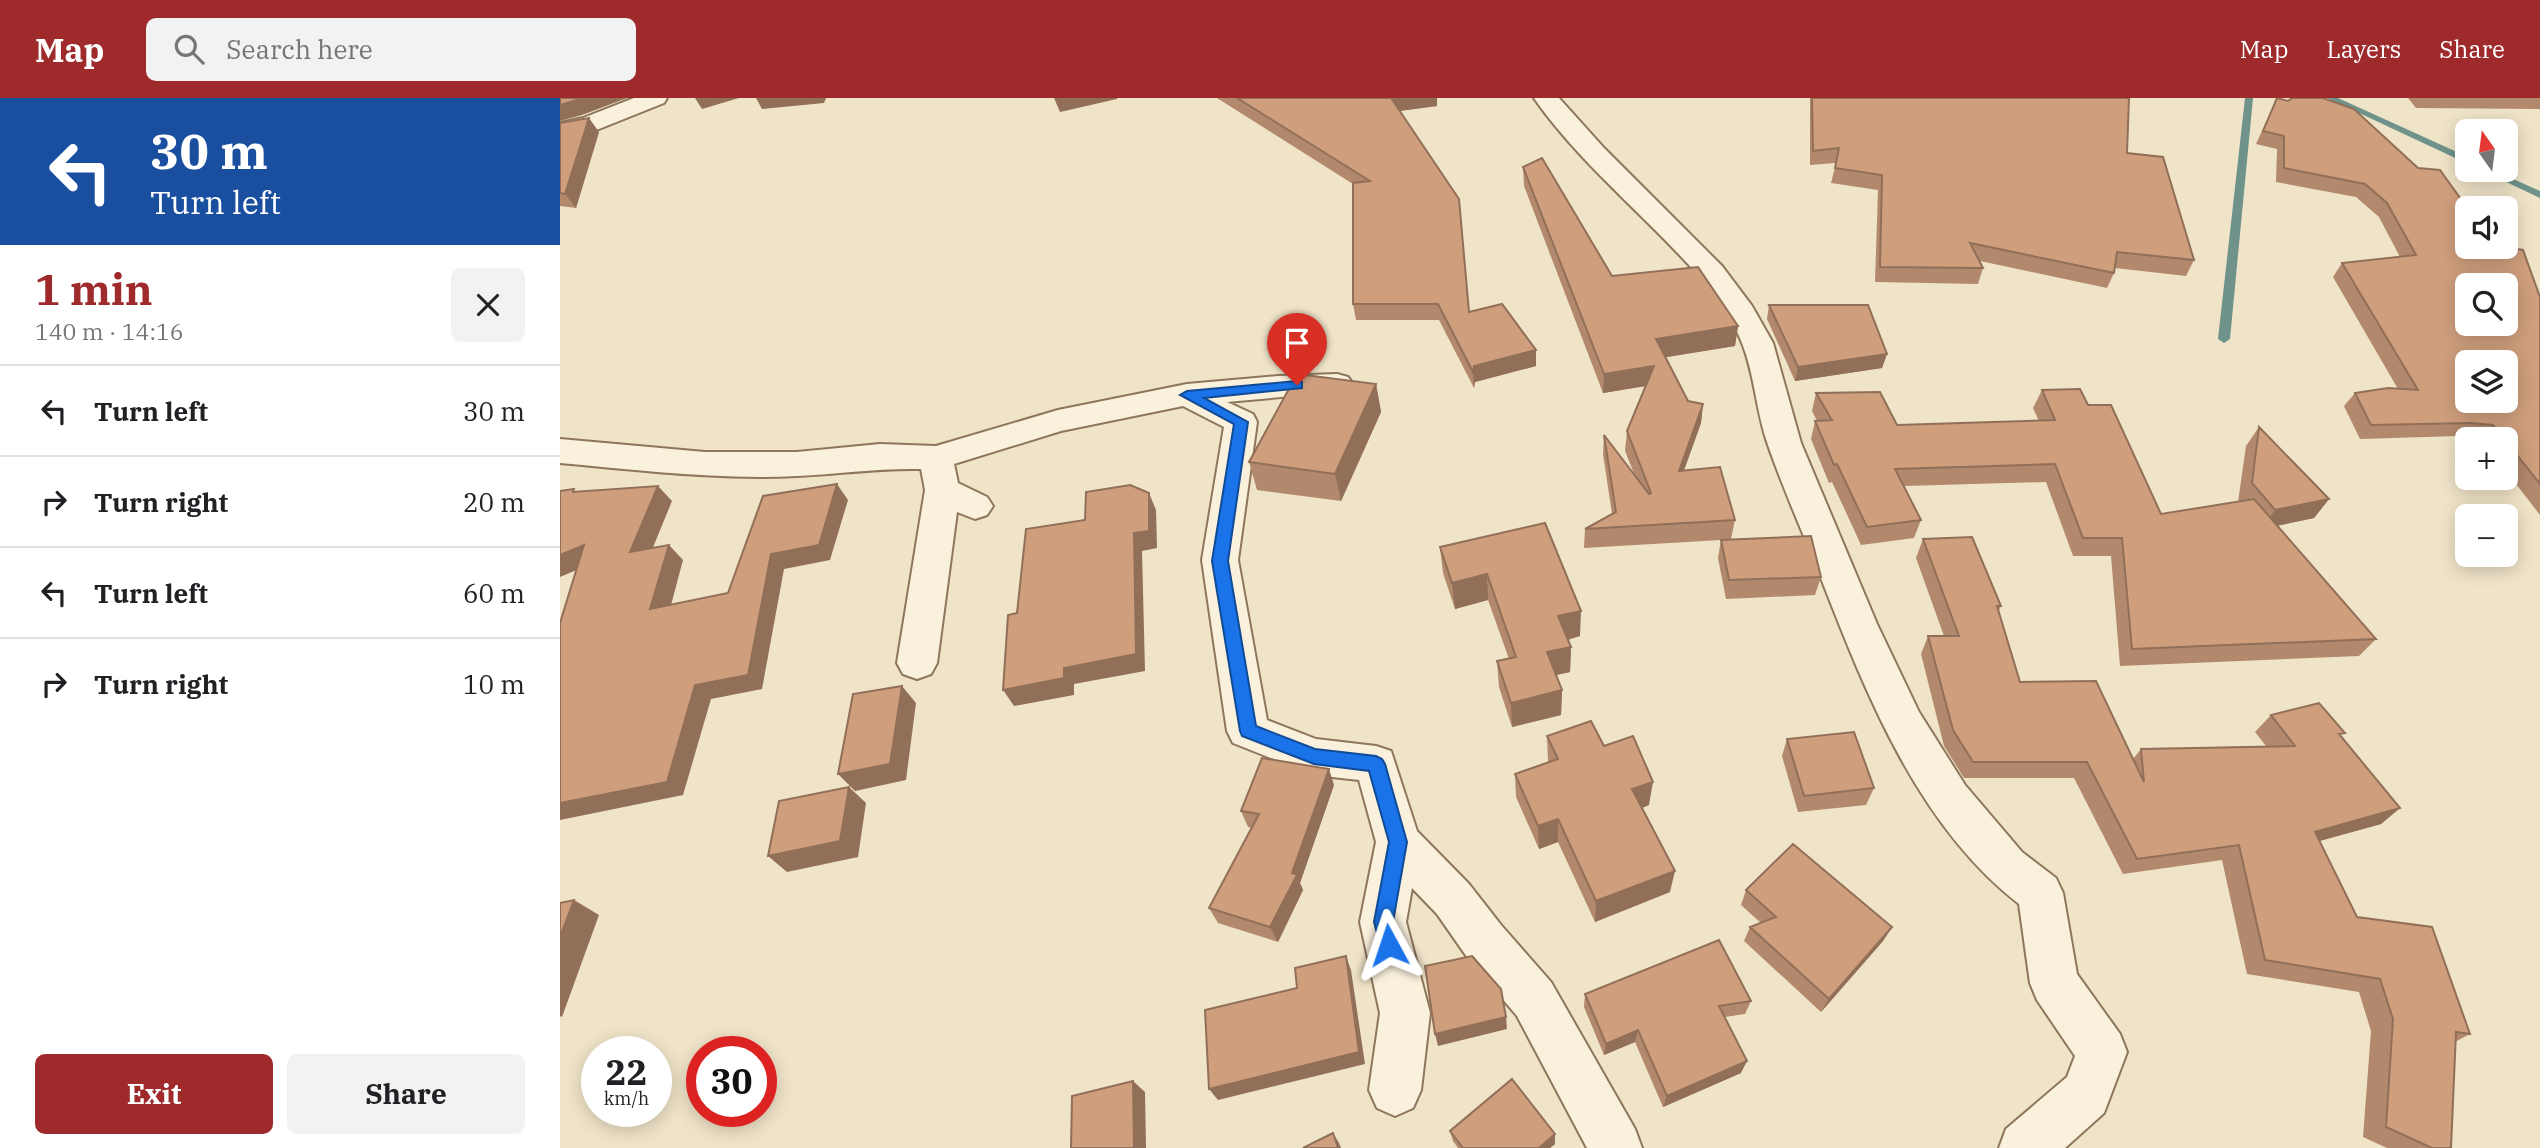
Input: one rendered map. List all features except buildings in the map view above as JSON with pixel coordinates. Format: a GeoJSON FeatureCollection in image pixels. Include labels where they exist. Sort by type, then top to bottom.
{"type":"FeatureCollection","features":[{"type":"Feature","properties":{"kind":"street"},"geometry":{"type":"LineString","coordinates":[[560,130],[590,124],[655,98]]}},
{"type":"Feature","properties":{"kind":"street"},"geometry":{"type":"LineString","coordinates":[[1546,98],[1595,153],[1712,272],[1737,306],[1758,343],[1770,399],[1784,443],[1858,624],[1903,723],[1950,799],[2007,867],[2040,893],[2054,983],[2102,1052],[2086,1095],[2025,1148]]}},
{"type":"Feature","properties":{"kind":"street"},"geometry":{"type":"LineString","coordinates":[[939,474],[1058,421],[1187,395],[1278,386],[1337,384]]}},
{"type":"Feature","properties":{"kind":"street"},"geometry":{"type":"LineString","coordinates":[[1187,395],[1241,422],[1220,561],[1248,731],[1314,757],[1376,764],[1398,842],[1383,922],[1405,1013],[1395,1090]]}},
{"type":"Feature","properties":{"kind":"street"},"geometry":{"type":"LineString","coordinates":[[560,452],[705,464],[797,464],[880,456],[939,474],[975,506]]}},
{"type":"Feature","properties":{"kind":"street"},"geometry":{"type":"LineString","coordinates":[[917,663],[939,474]]}},
{"type":"Feature","properties":{"kind":"street"},"geometry":{"type":"LineString","coordinates":[[1398,842],[1453,899],[1484,941],[1534,999],[1616,1148]]}},
{"type":"Feature","properties":{"kind":"waterway"},"geometry":{"type":"LineString","coordinates":[[2224,339],[2249,98]]}},
{"type":"Feature","properties":{"kind":"waterway"},"geometry":{"type":"LineString","coordinates":[[2331,98],[2455,155]]}},
{"type":"Feature","properties":{"kind":"waterway"},"geometry":{"type":"LineString","coordinates":[[2512,182],[2540,195]]}},
{"type":"Feature","properties":{"kind":"route"},"geometry":{"type":"LineString","coordinates":[[1297,385],[1187,395],[1241,422],[1220,561],[1248,731],[1314,757],[1376,764],[1398,842],[1383,922],[1389,945]]}}]}
